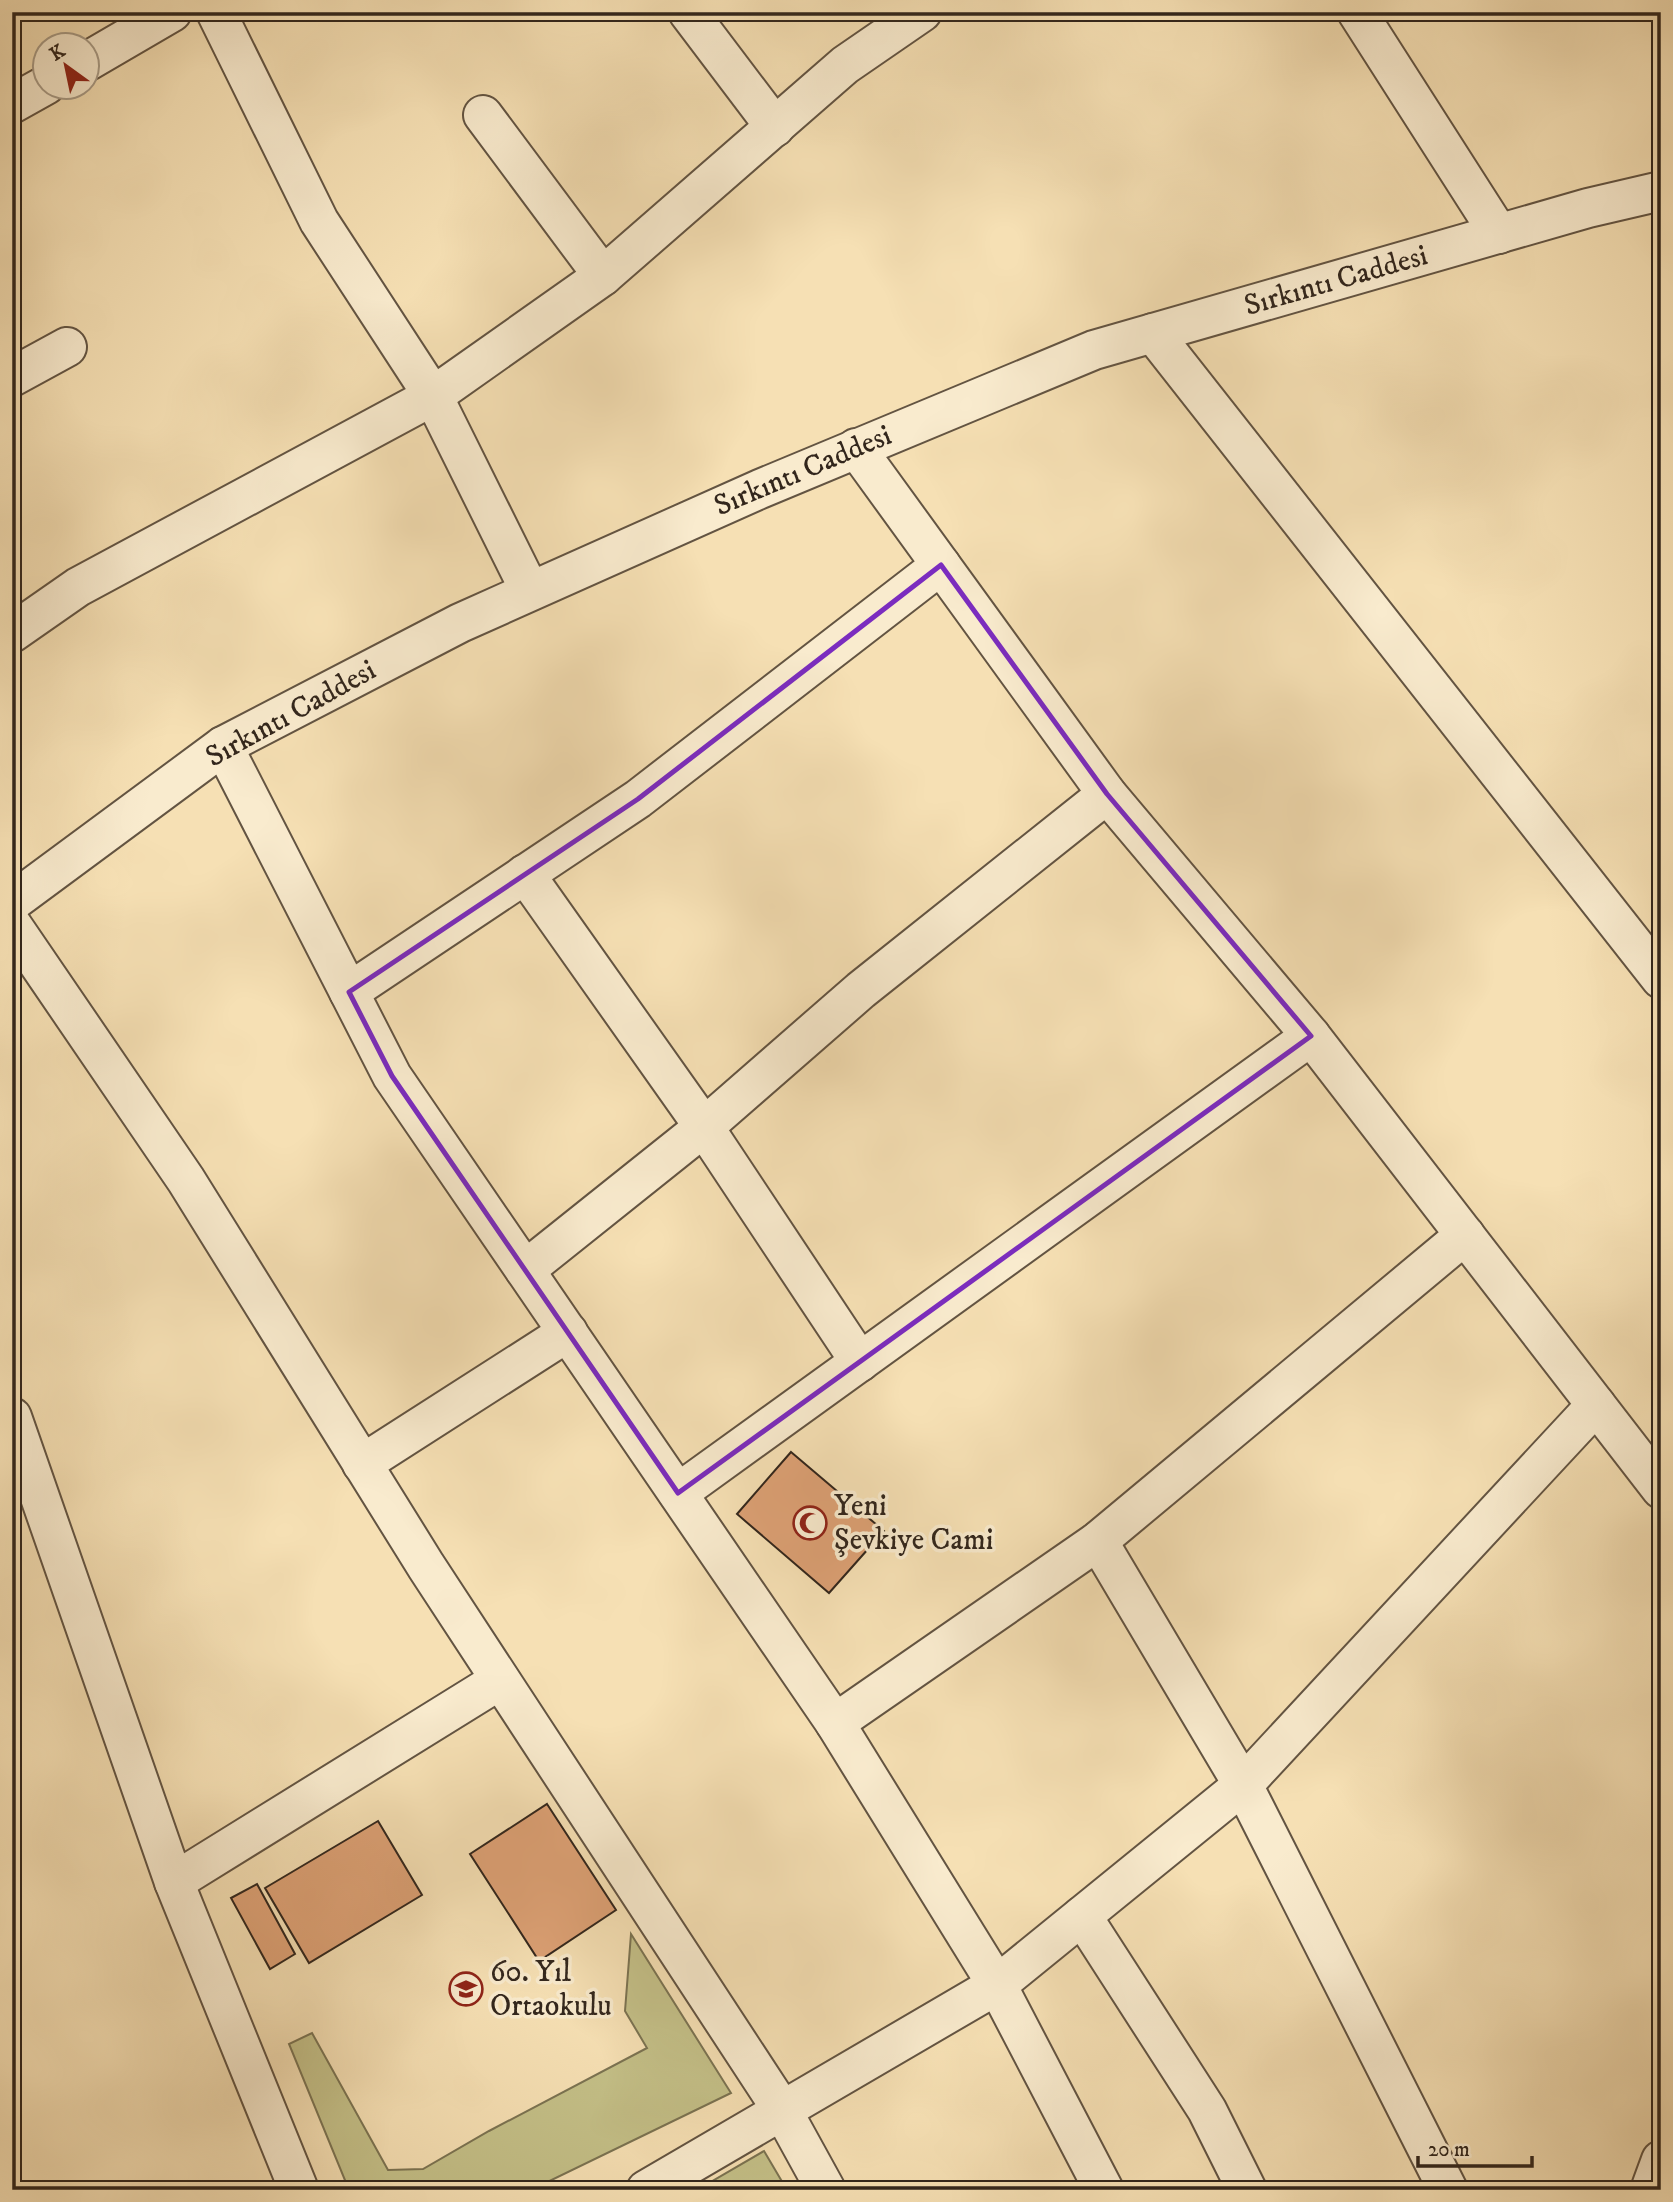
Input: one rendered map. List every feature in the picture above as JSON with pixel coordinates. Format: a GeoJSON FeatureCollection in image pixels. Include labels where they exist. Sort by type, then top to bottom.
{"type":"FeatureCollection","features":[{"type":"Feature","properties":{"kind":"street"},"geometry":{"type":"LineString","coordinates":[[102,53],[172,12]]}},
{"type":"Feature","properties":{"kind":"street"},"geometry":{"type":"LineString","coordinates":[[216,12],[319,221],[433,396],[530,592]]}},
{"type":"Feature","properties":{"kind":"street"},"geometry":{"type":"LineString","coordinates":[[688,12],[775,127]]}},
{"type":"Feature","properties":{"kind":"street"},"geometry":{"type":"LineString","coordinates":[[1357,12],[1499,234]]}},
{"type":"Feature","properties":{"kind":"street"},"geometry":{"type":"LineString","coordinates":[[12,634],[78,587],[433,396],[603,276],[845,65],[914,15]]}},
{"type":"Feature","properties":{"kind":"street"},"geometry":{"type":"LineString","coordinates":[[12,104],[32,93]]}},
{"type":"Feature","properties":{"kind":"street"},"geometry":{"type":"LineString","coordinates":[[483,115],[603,276]]}},
{"type":"Feature","properties":{"kind":"street","name":"Sırkıntı Caddesi"},"geometry":{"type":"LineString","coordinates":[[12,902],[223,746],[460,623],[747,494],[1094,350],[1588,208],[1661,191]]}},
{"type":"Feature","properties":{"kind":"street"},"geometry":{"type":"LineString","coordinates":[[1153,333],[1661,979]]}},
{"type":"Feature","properties":{"kind":"street"},"geometry":{"type":"LineString","coordinates":[[12,377],[67,348]]}},
{"type":"Feature","properties":{"kind":"street"},"geometry":{"type":"LineString","coordinates":[[856,448],[1107,794],[1311,1036],[1661,1489]]}},
{"type":"Feature","properties":{"kind":"street"},"geometry":{"type":"LineString","coordinates":[[349,992],[638,799],[941,565]]}},
{"type":"Feature","properties":{"kind":"street"},"geometry":{"type":"LineString","coordinates":[[223,746],[392,1076],[835,1723],[997,1985],[1104,2190]]}},
{"type":"Feature","properties":{"kind":"street"},"geometry":{"type":"LineString","coordinates":[[525,1270],[704,1127],[861,990],[1107,794]]}},
{"type":"Feature","properties":{"kind":"street"},"geometry":{"type":"LineString","coordinates":[[526,874],[704,1127],[860,1362]]}},
{"type":"Feature","properties":{"kind":"street"},"geometry":{"type":"LineString","coordinates":[[12,925],[186,1180],[500,1680],[782,2110],[826,2190]]}},
{"type":"Feature","properties":{"kind":"street"},"geometry":{"type":"LineString","coordinates":[[678,1493],[1311,1036]]}},
{"type":"Feature","properties":{"kind":"street"},"geometry":{"type":"LineString","coordinates":[[835,1723],[1098,1541],[1465,1235]]}},
{"type":"Feature","properties":{"kind":"street"},"geometry":{"type":"LineString","coordinates":[[362,1464],[568,1332]]}},
{"type":"Feature","properties":{"kind":"street"},"geometry":{"type":"LineString","coordinates":[[646,2190],[997,1985],[1243,1785],[1596,1405]]}},
{"type":"Feature","properties":{"kind":"street"},"geometry":{"type":"LineString","coordinates":[[12,1417],[174,1882],[299,2190]]}},
{"type":"Feature","properties":{"kind":"street"},"geometry":{"type":"LineString","coordinates":[[1098,1541],[1243,1785],[1448,2190]]}},
{"type":"Feature","properties":{"kind":"street"},"geometry":{"type":"LineString","coordinates":[[174,1882],[500,1680]]}},
{"type":"Feature","properties":{"kind":"street"},"geometry":{"type":"LineString","coordinates":[[1082,1916],[1207,2110],[1247,2190]]}},
{"type":"Feature","properties":{"kind":"street"},"geometry":{"type":"LineString","coordinates":[[1650,2190],[1661,2160]]}},
{"type":"Feature","properties":{"kind":"highlighted area"},"geometry":{"type":"Polygon","coordinates":[[[941,565],[1107,794],[1311,1036],[678,1493],[392,1076],[349,992],[638,799],[941,565]]]}},
{"type":"Feature","properties":{"kind":"shaded area"},"geometry":{"type":"Polygon","coordinates":[[[631,1934],[731,2093],[531,2190],[349,2190],[289,2044],[312,2033],[388,2170],[423,2169],[647,2048],[625,2011],[631,1934]]]}},
{"type":"Feature","properties":{"kind":"shaded area"},"geometry":{"type":"Polygon","coordinates":[[[764,2151],[787,2190],[697,2190],[764,2151]]]}},
{"type":"Feature","properties":{"kind":"building","name":"Yeni Şevkiye Cami"},"geometry":{"type":"Polygon","coordinates":[[[791,1452],[884,1531],[829,1593],[737,1514],[791,1452]]]}},
{"type":"Feature","properties":{"kind":"building"},"geometry":{"type":"Polygon","coordinates":[[[547,1804],[616,1910],[539,1961],[470,1854],[547,1804]]]}},
{"type":"Feature","properties":{"kind":"building"},"geometry":{"type":"Polygon","coordinates":[[[378,1821],[422,1895],[309,1963],[265,1888],[378,1821]]]}},
{"type":"Feature","properties":{"kind":"building"},"geometry":{"type":"Polygon","coordinates":[[[257,1884],[295,1954],[270,1969],[231,1898],[257,1884]]]}},
{"type":"Feature","properties":{"kind":"place","name":"Yeni Şevkiye Cami"},"geometry":{"type":"Point","coordinates":[810,1523]}},
{"type":"Feature","properties":{"kind":"place","name":"60. Yıl Ortaokulu"},"geometry":{"type":"Point","coordinates":[466,1989]}}]}
